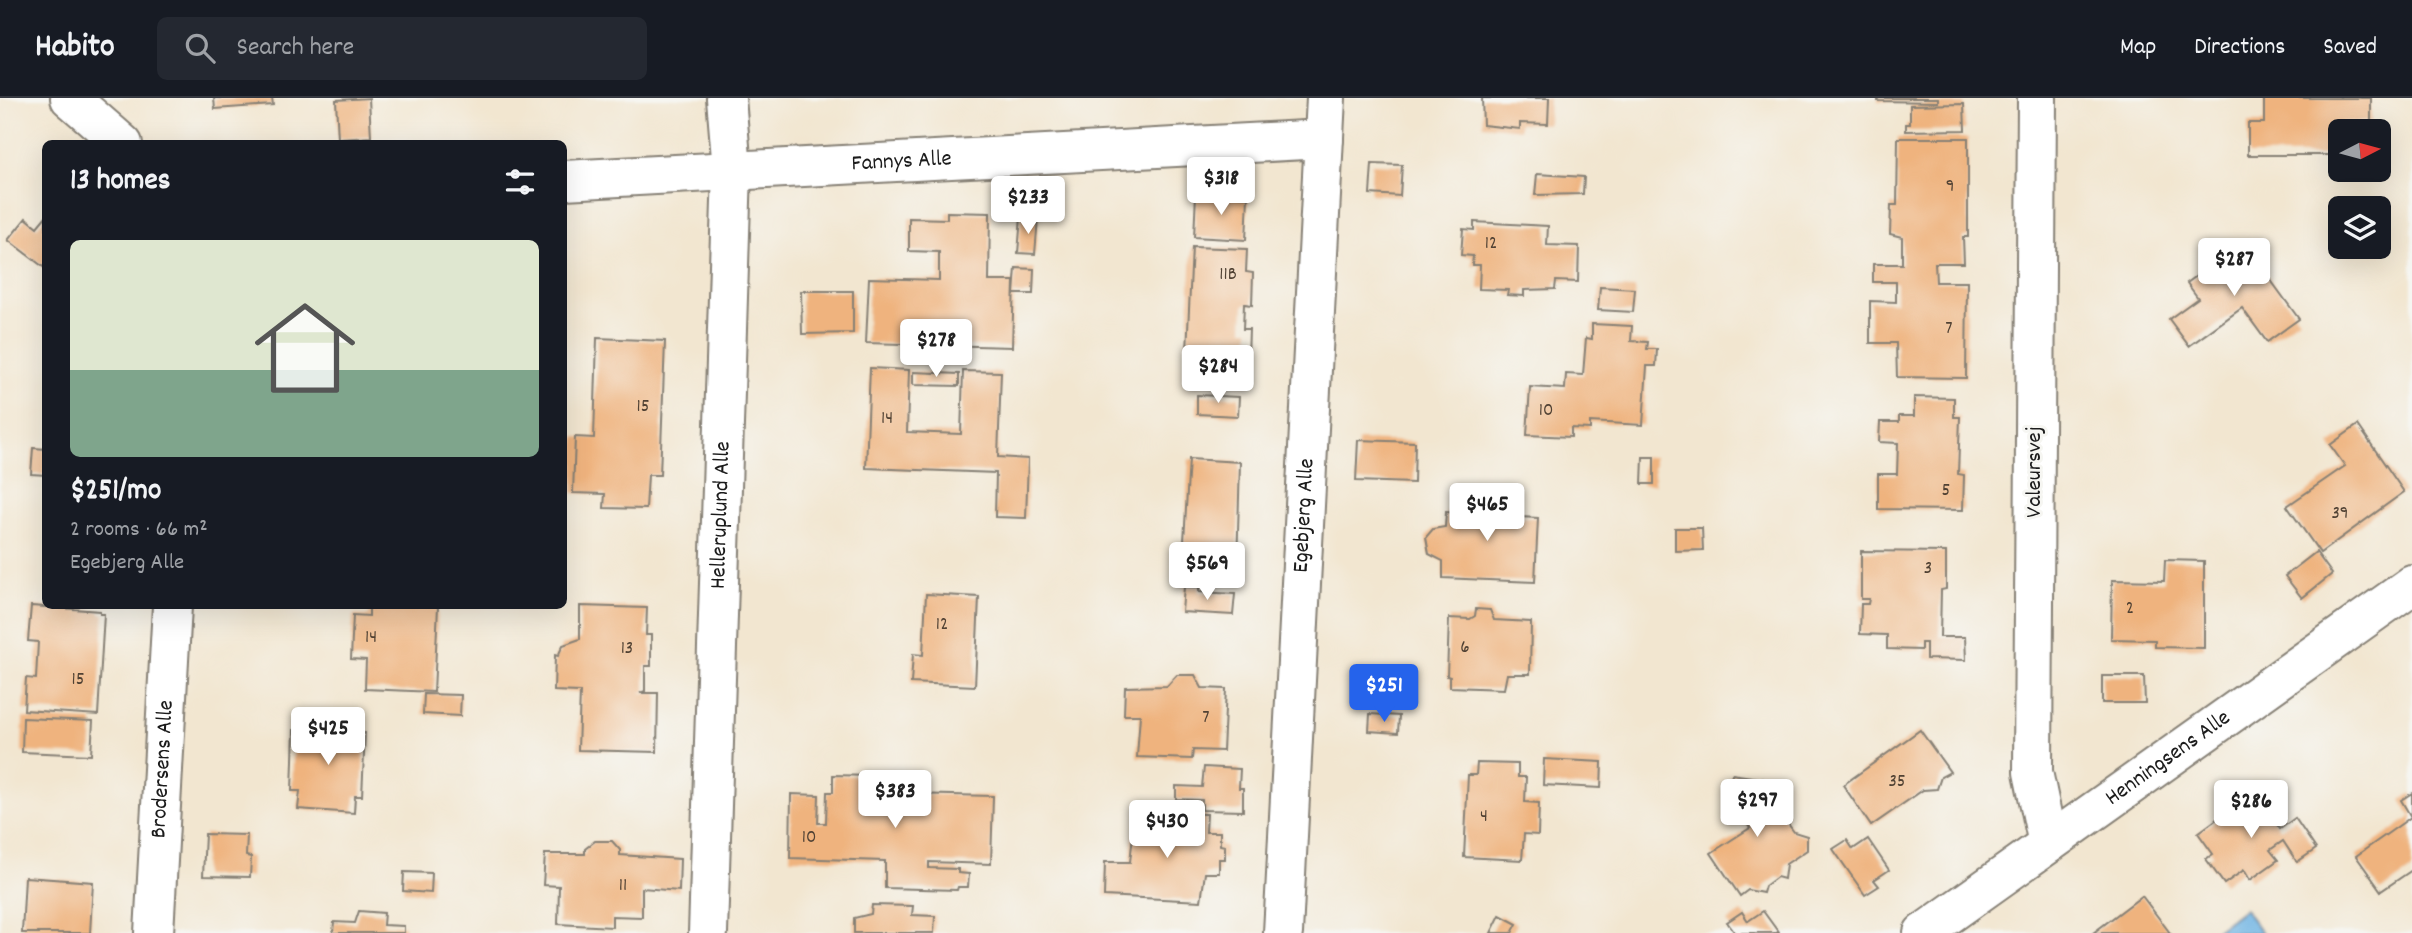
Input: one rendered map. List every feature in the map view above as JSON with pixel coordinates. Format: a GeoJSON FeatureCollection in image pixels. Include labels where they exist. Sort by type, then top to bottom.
{"type":"FeatureCollection","features":[{"type":"Feature","properties":{"kind":"street"},"geometry":{"type":"LineString","coordinates":[[70,98],[118,140]]}},
{"type":"Feature","properties":{"kind":"street","name":"Helleruplund Alle"},"geometry":{"type":"LineString","coordinates":[[708,933],[732,170],[726,98]]}},
{"type":"Feature","properties":{"kind":"street","name":"Egebjerg Alle"},"geometry":{"type":"LineString","coordinates":[[1283,933],[1326,98]]}},
{"type":"Feature","properties":{"kind":"street","name":"Valeursvej"},"geometry":{"type":"LineString","coordinates":[[2037,98],[2034,772],[2049,844]]}},
{"type":"Feature","properties":{"kind":"street","name":"Fannys Alle"},"geometry":{"type":"LineString","coordinates":[[567,180],[1324,139]]}},
{"type":"Feature","properties":{"kind":"street","name":"Henningsens Alle"},"geometry":{"type":"LineString","coordinates":[[1923,933],[2412,585]]}},
{"type":"Feature","properties":{"kind":"street","name":"Brodersens Alle"},"geometry":{"type":"LineString","coordinates":[[155,933],[172,609]]}},
{"type":"Feature","properties":{"kind":"water"},"geometry":{"type":"Polygon","coordinates":[[[2244,909],[2262,933],[2215,931],[2244,909]]]}},
{"type":"Feature","properties":{"kind":"building"},"geometry":{"type":"Polygon","coordinates":[[[214,98],[272,98],[273,105],[215,109],[214,98]]]}},
{"type":"Feature","properties":{"kind":"building"},"geometry":{"type":"Polygon","coordinates":[[[369,98],[371,137],[338,139],[336,100],[369,98]]]}},
{"type":"Feature","properties":{"kind":"building"},"geometry":{"type":"Polygon","coordinates":[[[1482,98],[1549,98],[1548,124],[1520,123],[1520,129],[1483,125],[1482,98]]]}},
{"type":"Feature","properties":{"kind":"building"},"geometry":{"type":"Polygon","coordinates":[[[1878,98],[1938,98],[1938,102],[1878,101],[1878,98]]]}},
{"type":"Feature","properties":{"kind":"building"},"geometry":{"type":"Polygon","coordinates":[[[2264,98],[2371,98],[2371,119],[2328,119],[2328,155],[2248,155],[2248,123],[2264,123],[2264,98]]]}},
{"type":"Feature","properties":{"kind":"building"},"geometry":{"type":"Polygon","coordinates":[[[1964,104],[1965,130],[1906,131],[1906,124],[1910,124],[1910,105],[1964,104]]]}},
{"type":"Feature","properties":{"kind":"building"},"geometry":{"type":"Polygon","coordinates":[[[1898,138],[1968,138],[1968,237],[1963,237],[1964,263],[1935,263],[1936,282],[1967,282],[1966,378],[1897,377],[1896,343],[1870,343],[1870,301],[1896,302],[1896,282],[1873,282],[1873,264],[1902,264],[1902,237],[1890,234],[1891,205],[1897,205],[1898,138]]]}},
{"type":"Feature","properties":{"kind":"building"},"geometry":{"type":"Polygon","coordinates":[[[1372,164],[1402,165],[1400,196],[1370,194],[1372,164]]]}},
{"type":"Feature","properties":{"kind":"building"},"geometry":{"type":"Polygon","coordinates":[[[1537,174],[1584,177],[1583,194],[1535,195],[1537,174]]]}},
{"type":"Feature","properties":{"kind":"building"},"geometry":{"type":"Polygon","coordinates":[[[1196,194],[1248,197],[1246,240],[1194,237],[1196,194]]]}},
{"type":"Feature","properties":{"kind":"building"},"geometry":{"type":"Polygon","coordinates":[[[947,212],[990,213],[989,281],[1014,281],[1012,347],[866,343],[869,278],[939,280],[939,252],[909,251],[909,218],[947,219],[947,212]]]}},
{"type":"Feature","properties":{"kind":"building"},"geometry":{"type":"Polygon","coordinates":[[[1021,217],[1038,218],[1035,254],[1018,253],[1021,217]]]}},
{"type":"Feature","properties":{"kind":"building"},"geometry":{"type":"Polygon","coordinates":[[[26,218],[37,227],[42,221],[42,266],[8,240],[26,218]]]}},
{"type":"Feature","properties":{"kind":"building"},"geometry":{"type":"Polygon","coordinates":[[[1474,222],[1548,226],[1547,245],[1579,246],[1578,282],[1556,281],[1555,289],[1524,290],[1524,296],[1507,295],[1508,290],[1479,289],[1480,265],[1472,265],[1473,256],[1461,255],[1463,229],[1474,230],[1474,222]]]}},
{"type":"Feature","properties":{"kind":"building"},"geometry":{"type":"Polygon","coordinates":[[[2243,242],[2299,319],[2267,342],[2242,308],[2189,346],[2169,319],[2198,298],[2187,283],[2243,242]]]}},
{"type":"Feature","properties":{"kind":"building"},"geometry":{"type":"Polygon","coordinates":[[[1192,247],[1247,249],[1246,272],[1253,273],[1252,305],[1244,304],[1243,329],[1249,329],[1248,358],[1242,357],[1241,375],[1186,372],[1192,247]]]}},
{"type":"Feature","properties":{"kind":"building"},"geometry":{"type":"Polygon","coordinates":[[[1016,268],[1034,269],[1033,294],[1014,294],[1016,268]]]}},
{"type":"Feature","properties":{"kind":"building"},"geometry":{"type":"Polygon","coordinates":[[[1600,287],[1635,289],[1633,312],[1598,310],[1600,287]]]}},
{"type":"Feature","properties":{"kind":"building"},"geometry":{"type":"Polygon","coordinates":[[[801,291],[853,291],[853,333],[802,334],[801,291]]]}},
{"type":"Feature","properties":{"kind":"building"},"geometry":{"type":"Polygon","coordinates":[[[1592,324],[1632,326],[1631,341],[1648,342],[1647,349],[1657,349],[1656,366],[1647,366],[1643,425],[1590,422],[1590,429],[1571,428],[1571,437],[1527,435],[1530,387],[1565,389],[1566,374],[1583,375],[1586,338],[1592,339],[1592,324]]]}},
{"type":"Feature","properties":{"kind":"building"},"geometry":{"type":"Polygon","coordinates":[[[597,338],[665,341],[660,475],[648,475],[646,509],[604,508],[605,494],[573,493],[575,437],[594,438],[597,338]]]}},
{"type":"Feature","properties":{"kind":"building"},"geometry":{"type":"Polygon","coordinates":[[[870,368],[909,370],[907,432],[961,434],[963,371],[1001,372],[998,457],[1028,459],[1026,518],[995,517],[996,473],[866,468],[870,368]]]}},
{"type":"Feature","properties":{"kind":"building"},"geometry":{"type":"Polygon","coordinates":[[[913,372],[959,374],[959,386],[913,385],[913,372]]]}},
{"type":"Feature","properties":{"kind":"building"},"geometry":{"type":"Polygon","coordinates":[[[1197,395],[1239,397],[1238,416],[1197,414],[1197,395]]]}},
{"type":"Feature","properties":{"kind":"building"},"geometry":{"type":"Polygon","coordinates":[[[1914,397],[1954,398],[1954,417],[1960,417],[1958,474],[1964,475],[1963,510],[1878,509],[1878,474],[1897,474],[1898,443],[1879,442],[1880,422],[1899,422],[1899,416],[1914,416],[1914,397]]]}},
{"type":"Feature","properties":{"kind":"building"},"geometry":{"type":"Polygon","coordinates":[[[2358,425],[2404,492],[2320,553],[2287,506],[2345,466],[2330,445],[2358,425]]]}},
{"type":"Feature","properties":{"kind":"building"},"geometry":{"type":"Polygon","coordinates":[[[1358,440],[1415,442],[1414,483],[1356,481],[1358,440]]]}},
{"type":"Feature","properties":{"kind":"building"},"geometry":{"type":"Polygon","coordinates":[[[33,448],[42,449],[42,475],[31,474],[33,448]]]}},
{"type":"Feature","properties":{"kind":"building"},"geometry":{"type":"Polygon","coordinates":[[[1643,457],[1654,457],[1654,484],[1642,484],[1643,457]]]}},
{"type":"Feature","properties":{"kind":"building"},"geometry":{"type":"Polygon","coordinates":[[[1189,459],[1240,462],[1237,566],[1182,563],[1182,560],[1174,555],[1175,545],[1184,541],[1189,459]]]}},
{"type":"Feature","properties":{"kind":"building"},"geometry":{"type":"Polygon","coordinates":[[[1474,497],[1519,500],[1519,517],[1538,518],[1535,582],[1443,578],[1443,561],[1429,554],[1426,537],[1433,529],[1445,527],[1446,512],[1473,514],[1474,497]]]}},
{"type":"Feature","properties":{"kind":"building"},"geometry":{"type":"Polygon","coordinates":[[[1675,528],[1702,528],[1703,550],[1675,551],[1675,528]]]}},
{"type":"Feature","properties":{"kind":"building"},"geometry":{"type":"Polygon","coordinates":[[[1861,551],[1946,552],[1946,589],[1941,590],[1940,637],[1965,637],[1966,660],[1926,659],[1926,643],[1921,643],[1921,650],[1887,649],[1887,635],[1860,634],[1861,604],[1868,604],[1869,599],[1861,599],[1861,551]]]}},
{"type":"Feature","properties":{"kind":"building"},"geometry":{"type":"Polygon","coordinates":[[[2316,552],[2332,574],[2302,598],[2285,576],[2316,552]]]}},
{"type":"Feature","properties":{"kind":"building"},"geometry":{"type":"Polygon","coordinates":[[[2165,560],[2204,561],[2204,648],[2155,647],[2155,640],[2111,639],[2112,580],[2164,581],[2165,560]]]}},
{"type":"Feature","properties":{"kind":"building"},"geometry":{"type":"Polygon","coordinates":[[[1184,587],[1199,587],[1199,592],[1235,594],[1233,615],[1182,612],[1184,587]]]}},
{"type":"Feature","properties":{"kind":"building"},"geometry":{"type":"Polygon","coordinates":[[[926,594],[979,597],[975,686],[911,683],[913,654],[923,655],[926,594]]]}},
{"type":"Feature","properties":{"kind":"building"},"geometry":{"type":"Polygon","coordinates":[[[31,606],[42,607],[42,609],[100,611],[100,614],[104,614],[98,715],[24,710],[26,678],[36,679],[38,642],[28,641],[31,606]]]}},
{"type":"Feature","properties":{"kind":"building"},"geometry":{"type":"Polygon","coordinates":[[[580,606],[647,608],[646,635],[651,635],[651,666],[645,666],[645,691],[640,693],[658,693],[657,752],[578,750],[580,692],[554,691],[555,655],[558,656],[563,645],[580,639],[580,606]]]}},
{"type":"Feature","properties":{"kind":"building"},"geometry":{"type":"Polygon","coordinates":[[[369,609],[438,609],[434,692],[365,689],[366,660],[351,659],[353,615],[369,616],[369,609]]]}},
{"type":"Feature","properties":{"kind":"building"},"geometry":{"type":"Polygon","coordinates":[[[1476,609],[1490,610],[1494,620],[1531,622],[1530,674],[1507,674],[1504,689],[1450,687],[1450,677],[1447,676],[1449,618],[1470,619],[1475,616],[1476,609]]]}},
{"type":"Feature","properties":{"kind":"building"},"geometry":{"type":"Polygon","coordinates":[[[1177,675],[1195,675],[1202,688],[1226,689],[1223,751],[1193,750],[1192,759],[1137,757],[1140,715],[1124,715],[1125,687],[1167,686],[1177,675]]]}},
{"type":"Feature","properties":{"kind":"building"},"geometry":{"type":"Polygon","coordinates":[[[2102,676],[2144,676],[2145,703],[2102,703],[2102,676]]]}},
{"type":"Feature","properties":{"kind":"building"},"geometry":{"type":"Polygon","coordinates":[[[424,694],[461,695],[460,716],[423,714],[424,694]]]}},
{"type":"Feature","properties":{"kind":"building"},"geometry":{"type":"Polygon","coordinates":[[[1370,714],[1399,716],[1398,733],[1369,731],[1370,714]]]}},
{"type":"Feature","properties":{"kind":"building"},"geometry":{"type":"Polygon","coordinates":[[[23,718],[93,721],[91,755],[22,752],[23,718]]]}},
{"type":"Feature","properties":{"kind":"building"},"geometry":{"type":"Polygon","coordinates":[[[310,719],[344,721],[343,732],[365,733],[362,796],[355,796],[354,813],[298,809],[300,791],[292,791],[294,730],[309,731],[310,719]]]}},
{"type":"Feature","properties":{"kind":"building"},"geometry":{"type":"Polygon","coordinates":[[[1920,730],[1950,772],[1941,777],[1937,789],[1923,790],[1871,826],[1843,785],[1920,730]]]}},
{"type":"Feature","properties":{"kind":"building"},"geometry":{"type":"Polygon","coordinates":[[[1544,759],[1602,762],[1601,788],[1543,785],[1544,759]]]}},
{"type":"Feature","properties":{"kind":"building"},"geometry":{"type":"Polygon","coordinates":[[[1477,763],[1518,764],[1518,777],[1526,777],[1525,802],[1539,803],[1538,835],[1524,834],[1522,860],[1464,857],[1468,775],[1476,775],[1477,763]]]}},
{"type":"Feature","properties":{"kind":"building"},"geometry":{"type":"Polygon","coordinates":[[[1204,767],[1240,769],[1239,788],[1243,788],[1243,811],[1202,810],[1202,800],[1176,799],[1176,786],[1202,787],[1204,767]]]}},
{"type":"Feature","properties":{"kind":"building"},"geometry":{"type":"Polygon","coordinates":[[[1732,774],[1765,779],[1764,791],[1794,832],[1807,836],[1807,850],[1786,864],[1784,879],[1777,877],[1765,886],[1763,893],[1748,890],[1740,896],[1711,853],[1750,828],[1737,811],[1726,809],[1732,774]]]}},
{"type":"Feature","properties":{"kind":"building"},"geometry":{"type":"Polygon","coordinates":[[[833,775],[910,777],[910,794],[993,796],[991,864],[929,862],[929,868],[958,869],[958,873],[969,874],[968,887],[958,887],[957,890],[885,888],[885,861],[790,858],[791,794],[819,795],[818,823],[826,823],[827,792],[833,792],[833,775]]]}},
{"type":"Feature","properties":{"kind":"building"},"geometry":{"type":"Polygon","coordinates":[[[2254,792],[2280,829],[2295,818],[2316,849],[2297,862],[2283,841],[2270,850],[2278,860],[2250,880],[2244,870],[2224,884],[2206,859],[2213,854],[2198,833],[2254,792]]]}},
{"type":"Feature","properties":{"kind":"building"},"geometry":{"type":"Polygon","coordinates":[[[2412,793],[2412,870],[2381,891],[2356,856],[2411,817],[2401,800],[2412,793]]]}},
{"type":"Feature","properties":{"kind":"building"},"geometry":{"type":"Polygon","coordinates":[[[1162,813],[1207,814],[1206,832],[1220,832],[1220,845],[1225,846],[1225,859],[1219,859],[1219,873],[1205,873],[1201,901],[1104,896],[1105,862],[1130,862],[1133,835],[1138,835],[1139,818],[1162,819],[1162,813]]]}},
{"type":"Feature","properties":{"kind":"building"},"geometry":{"type":"Polygon","coordinates":[[[205,834],[247,835],[246,856],[251,857],[250,877],[203,876],[205,834]]]}},
{"type":"Feature","properties":{"kind":"building"},"geometry":{"type":"Polygon","coordinates":[[[1868,839],[1889,870],[1874,880],[1879,886],[1865,895],[1833,849],[1847,840],[1853,849],[1868,839]]]}},
{"type":"Feature","properties":{"kind":"building"},"geometry":{"type":"Polygon","coordinates":[[[595,841],[612,841],[620,850],[620,855],[680,859],[679,891],[642,888],[642,917],[612,916],[612,927],[558,924],[559,886],[543,885],[545,854],[585,854],[585,849],[595,841]]]}},
{"type":"Feature","properties":{"kind":"building"},"geometry":{"type":"Polygon","coordinates":[[[404,872],[432,873],[431,893],[403,891],[404,872]]]}},
{"type":"Feature","properties":{"kind":"building"},"geometry":{"type":"Polygon","coordinates":[[[25,877],[93,882],[90,933],[22,933],[25,877]]]}},
{"type":"Feature","properties":{"kind":"building"},"geometry":{"type":"Polygon","coordinates":[[[2142,896],[2170,933],[2093,933],[2142,896]]]}},
{"type":"Feature","properties":{"kind":"building"},"geometry":{"type":"Polygon","coordinates":[[[872,905],[913,906],[912,915],[935,916],[934,933],[854,933],[854,918],[871,914],[872,905]]]}},
{"type":"Feature","properties":{"kind":"building"},"geometry":{"type":"Polygon","coordinates":[[[359,911],[384,913],[383,925],[404,926],[404,933],[333,933],[334,922],[355,923],[359,911]]]}},
{"type":"Feature","properties":{"kind":"building"},"geometry":{"type":"Polygon","coordinates":[[[1763,911],[1779,933],[1735,933],[1727,922],[1742,912],[1748,921],[1763,911]]]}},
{"type":"Feature","properties":{"kind":"building"},"geometry":{"type":"Polygon","coordinates":[[[1500,915],[1517,924],[1512,933],[1491,933],[1500,915]]]}}]}
